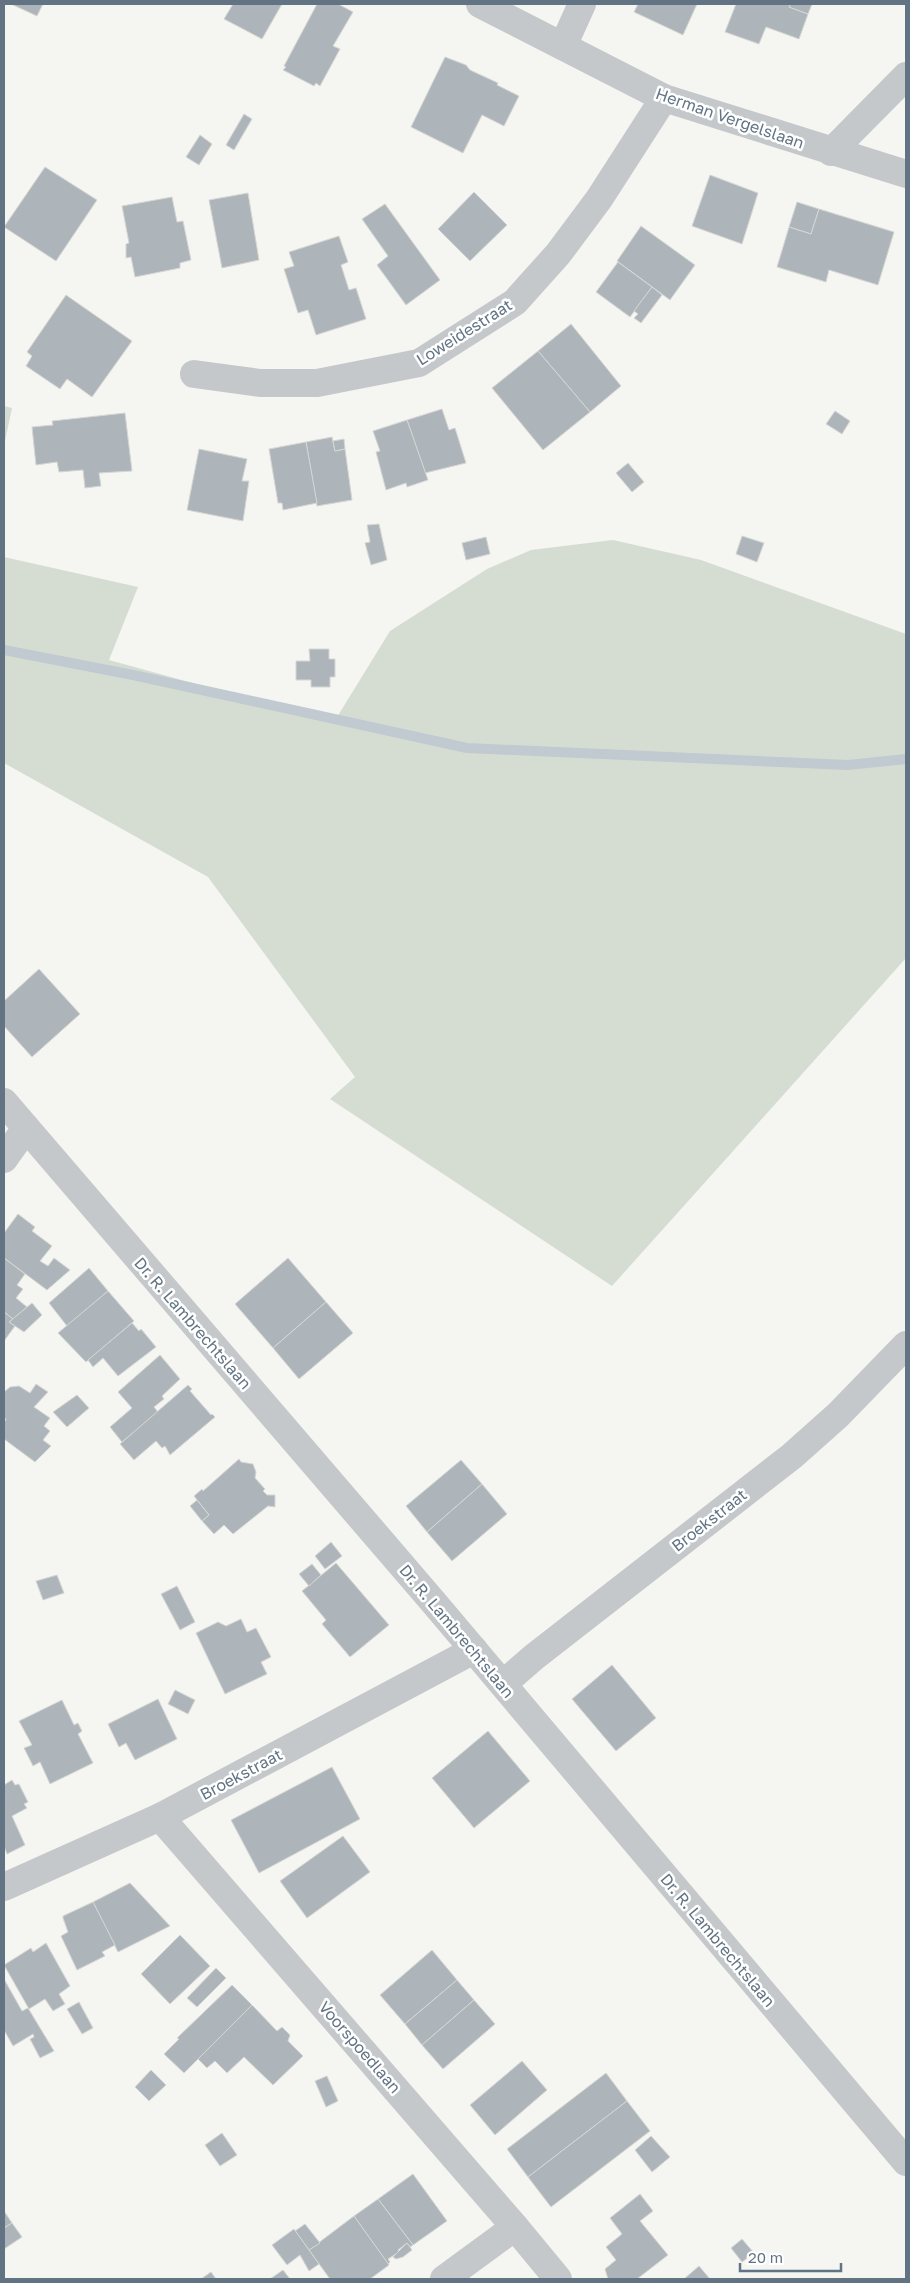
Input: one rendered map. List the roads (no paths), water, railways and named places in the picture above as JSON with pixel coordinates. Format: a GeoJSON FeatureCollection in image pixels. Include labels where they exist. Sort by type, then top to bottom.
{"type":"FeatureCollection","features":[{"type":"Feature","properties":{"kind":"street","name":"Herman Vergelslaan"},"geometry":{"type":"LineString","coordinates":[[480,4],[664,98],[906,174]]}},
{"type":"Feature","properties":{"kind":"street"},"geometry":{"type":"LineString","coordinates":[[563,46],[582,4]]}},
{"type":"Feature","properties":{"kind":"street"},"geometry":{"type":"LineString","coordinates":[[831,152],[906,76]]}},
{"type":"Feature","properties":{"kind":"street","name":"Loweidestraat"},"geometry":{"type":"LineString","coordinates":[[194,374],[260,383],[317,384],[419,363],[515,302],[558,254],[593,207],[664,98]]}},
{"type":"Feature","properties":{"kind":"street","name":"Dr. R. Lambrechtslaan"},"geometry":{"type":"LineString","coordinates":[[4,1102],[503,1684],[906,2162]]}},
{"type":"Feature","properties":{"kind":"street"},"geometry":{"type":"LineString","coordinates":[[4,1159],[26,1128]]}},
{"type":"Feature","properties":{"kind":"street","name":"Broekstraat"},"geometry":{"type":"LineString","coordinates":[[503,1684],[542,1651],[792,1456],[838,1415],[906,1345]]}},
{"type":"Feature","properties":{"kind":"street","name":"Broekstraat"},"geometry":{"type":"LineString","coordinates":[[4,1887],[160,1817],[474,1650]]}},
{"type":"Feature","properties":{"kind":"street","name":"Voorspoedlaan"},"geometry":{"type":"LineString","coordinates":[[160,1817],[516,2227],[558,2279]]}},
{"type":"Feature","properties":{"kind":"street"},"geometry":{"type":"LineString","coordinates":[[444,2279],[516,2227]]}},
{"type":"Feature","properties":{"kind":"waterway"},"geometry":{"type":"LineString","coordinates":[[4,650],[133,675],[467,748],[848,765],[906,759]]}}]}
